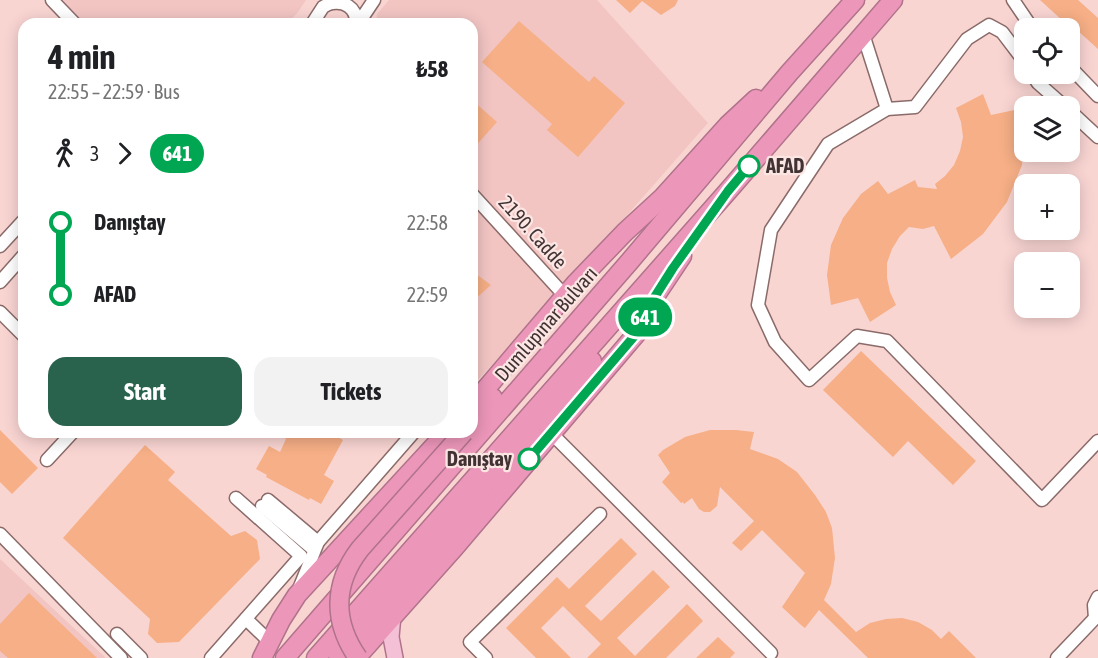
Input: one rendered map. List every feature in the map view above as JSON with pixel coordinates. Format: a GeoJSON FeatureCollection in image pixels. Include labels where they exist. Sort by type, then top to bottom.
{"type":"FeatureCollection","features":[{"type":"Feature","properties":{"kind":"highway","name":"Dumlupınar Bulvarı"},"geometry":{"type":"LineString","coordinates":[[478,436],[668,218],[790,72],[855,0]]}},
{"type":"Feature","properties":{"kind":"highway"},"geometry":{"type":"LineString","coordinates":[[316,658],[728,191],[893,0]]}},
{"type":"Feature","properties":{"kind":"highway","name":"Dumlupınar Bulvarı"},"geometry":{"type":"LineString","coordinates":[[478,402],[565,296],[612,245],[662,198],[728,125],[790,72]]}},
{"type":"Feature","properties":{"kind":"highway"},"geometry":{"type":"LineString","coordinates":[[459,438],[360,549],[348,568],[341,588],[340,616],[346,638],[357,658],[637,333],[661,286],[728,191]]}},
{"type":"Feature","properties":{"kind":"highway"},"geometry":{"type":"LineString","coordinates":[[478,403],[602,272],[662,198]]}},
{"type":"Feature","properties":{"kind":"highway"},"geometry":{"type":"LineString","coordinates":[[338,658],[613,336],[626,304]]}},
{"type":"Feature","properties":{"kind":"highway"},"geometry":{"type":"LineString","coordinates":[[267,650],[281,620],[297,595],[441,438]]}},
{"type":"Feature","properties":{"kind":"highway","name":"Dumlupınar Bulvarı"},"geometry":{"type":"LineString","coordinates":[[285,658],[476,438]]}},
{"type":"Feature","properties":{"kind":"main road"},"geometry":{"type":"LineString","coordinates":[[393,615],[391,637],[395,658]]}},
{"type":"Feature","properties":{"kind":"street"},"geometry":{"type":"LineString","coordinates":[[52,0],[69,18]]}},
{"type":"Feature","properties":{"kind":"street"},"geometry":{"type":"LineString","coordinates":[[361,18],[374,0]]}},
{"type":"Feature","properties":{"kind":"street"},"geometry":{"type":"LineString","coordinates":[[1013,0],[1025,18]]}},
{"type":"Feature","properties":{"kind":"street"},"geometry":{"type":"LineString","coordinates":[[326,8],[335,1],[348,5],[356,18]]}},
{"type":"Feature","properties":{"kind":"street"},"geometry":{"type":"LineString","coordinates":[[1014,48],[1002,32],[989,25],[967,39],[915,107],[887,109],[828,144],[771,230],[758,305],[774,342],[809,380],[857,336],[887,341],[1042,500],[1098,441]]}},
{"type":"Feature","properties":{"kind":"street"},"geometry":{"type":"LineString","coordinates":[[863,34],[887,109]]}},
{"type":"Feature","properties":{"kind":"street"},"geometry":{"type":"LineString","coordinates":[[1080,77],[1098,96]]}},
{"type":"Feature","properties":{"kind":"street"},"geometry":{"type":"LineString","coordinates":[[1039,84],[1053,96]]}},
{"type":"Feature","properties":{"kind":"street"},"geometry":{"type":"LineString","coordinates":[[1080,120],[1098,137]]}},
{"type":"Feature","properties":{"kind":"street","name":"2190. Cadde"},"geometry":{"type":"LineString","coordinates":[[478,201],[565,296]]}},
{"type":"Feature","properties":{"kind":"street"},"geometry":{"type":"LineString","coordinates":[[0,246],[18,226]]}},
{"type":"Feature","properties":{"kind":"street"},"geometry":{"type":"LineString","coordinates":[[0,262],[10,271]]}},
{"type":"Feature","properties":{"kind":"street"},"geometry":{"type":"LineString","coordinates":[[0,282],[18,262]]}},
{"type":"Feature","properties":{"kind":"street"},"geometry":{"type":"LineString","coordinates":[[0,312],[18,330]]}},
{"type":"Feature","properties":{"kind":"street"},"geometry":{"type":"LineString","coordinates":[[551,433],[771,653]]}},
{"type":"Feature","properties":{"kind":"street"},"geometry":{"type":"LineString","coordinates":[[46,460],[67,438]]}},
{"type":"Feature","properties":{"kind":"street"},"geometry":{"type":"LineString","coordinates":[[297,595],[316,546],[409,438]]}},
{"type":"Feature","properties":{"kind":"street"},"geometry":{"type":"LineString","coordinates":[[211,658],[301,556],[236,498]]}},
{"type":"Feature","properties":{"kind":"street"},"geometry":{"type":"LineString","coordinates":[[265,503],[316,546]]}},
{"type":"Feature","properties":{"kind":"street"},"geometry":{"type":"LineString","coordinates":[[486,658],[470,642],[600,514]]}},
{"type":"Feature","properties":{"kind":"street"},"geometry":{"type":"LineString","coordinates":[[0,534],[121,658]]}},
{"type":"Feature","properties":{"kind":"street"},"geometry":{"type":"LineString","coordinates":[[1057,658],[1097,618],[1094,605],[1098,597]]}},
{"type":"Feature","properties":{"kind":"street"},"geometry":{"type":"LineString","coordinates":[[246,619],[267,650]]}},
{"type":"Feature","properties":{"kind":"street"},"geometry":{"type":"LineString","coordinates":[[117,634],[141,658]]}},
{"type":"Feature","properties":{"kind":"shaded area"},"geometry":{"type":"Polygon","coordinates":[[[63,0],[306,0],[292,18],[80,18],[63,0]]]}},
{"type":"Feature","properties":{"kind":"shaded area"},"geometry":{"type":"Polygon","coordinates":[[[389,0],[597,0],[708,123],[565,286],[478,190],[478,18],[377,18],[377,14],[389,0]]]}},
{"type":"Feature","properties":{"kind":"shaded area"},"geometry":{"type":"Polygon","coordinates":[[[478,208],[557,296],[478,380],[478,208]]]}},
{"type":"Feature","properties":{"kind":"shaded area"},"geometry":{"type":"Polygon","coordinates":[[[0,559],[106,658],[0,658],[0,559]]]}},
{"type":"Feature","properties":{"kind":"building"},"geometry":{"type":"Polygon","coordinates":[[[616,0],[678,0],[675,6],[661,15],[642,1],[630,13],[616,0]]]}},
{"type":"Feature","properties":{"kind":"building"},"geometry":{"type":"Polygon","coordinates":[[[1040,0],[1078,0],[1098,18],[1098,49],[1080,33],[1080,18],[1060,18],[1040,0]]]}},
{"type":"Feature","properties":{"kind":"building"},"geometry":{"type":"Polygon","coordinates":[[[519,21],[589,82],[594,76],[625,103],[578,157],[547,130],[552,124],[482,62],[519,21]]]}},
{"type":"Feature","properties":{"kind":"building"},"geometry":{"type":"Polygon","coordinates":[[[983,94],[991,115],[1014,110],[1014,162],[1022,162],[1018,174],[1014,174],[1014,185],[1007,202],[983,234],[951,259],[934,226],[923,229],[909,227],[892,249],[887,263],[890,292],[896,305],[870,322],[858,298],[831,305],[827,275],[831,245],[843,218],[861,194],[878,181],[888,194],[915,180],[918,187],[937,189],[935,184],[954,165],[960,151],[963,137],[956,108],[983,94]]]}},
{"type":"Feature","properties":{"kind":"building"},"geometry":{"type":"Polygon","coordinates":[[[478,105],[497,122],[478,143],[478,105]]]}},
{"type":"Feature","properties":{"kind":"building"},"geometry":{"type":"Polygon","coordinates":[[[478,275],[491,285],[478,297],[478,275]]]}},
{"type":"Feature","properties":{"kind":"building"},"geometry":{"type":"Polygon","coordinates":[[[861,351],[976,461],[953,485],[908,441],[893,457],[823,390],[861,351]]]}},
{"type":"Feature","properties":{"kind":"building"},"geometry":{"type":"Polygon","coordinates":[[[0,430],[38,468],[12,494],[0,482],[0,430]]]}},
{"type":"Feature","properties":{"kind":"building"},"geometry":{"type":"Polygon","coordinates":[[[710,430],[754,432],[750,449],[778,459],[797,472],[815,495],[826,512],[832,528],[835,558],[831,584],[824,600],[856,632],[870,623],[902,618],[918,622],[932,630],[941,639],[949,631],[976,658],[868,658],[819,610],[805,628],[801,625],[782,607],[805,573],[762,530],[741,551],[732,543],[754,521],[720,487],[717,506],[710,512],[704,512],[699,509],[692,498],[684,504],[681,503],[662,482],[670,473],[658,455],[685,437],[710,430]]]}},
{"type":"Feature","properties":{"kind":"building"},"geometry":{"type":"Polygon","coordinates":[[[340,438],[343,440],[324,475],[334,481],[321,504],[266,477],[267,475],[256,469],[269,446],[280,452],[286,439],[340,438]]]}},
{"type":"Feature","properties":{"kind":"building"},"geometry":{"type":"Polygon","coordinates":[[[145,445],[175,472],[168,480],[231,536],[245,531],[257,540],[260,559],[179,642],[157,643],[148,634],[150,619],[63,538],[145,445]]]}},
{"type":"Feature","properties":{"kind":"building"},"geometry":{"type":"Polygon","coordinates":[[[621,538],[637,554],[585,606],[601,621],[653,570],[670,587],[617,638],[635,656],[687,604],[703,621],[666,658],[587,658],[601,644],[563,606],[541,628],[571,658],[536,658],[506,628],[557,577],[569,589],[621,538]]]}},
{"type":"Feature","properties":{"kind":"building"},"geometry":{"type":"Polygon","coordinates":[[[29,593],[97,658],[8,658],[0,651],[0,624],[29,593]]]}},
{"type":"Feature","properties":{"kind":"building"},"geometry":{"type":"Polygon","coordinates":[[[718,637],[735,653],[730,658],[696,658],[718,637]]]}},
{"type":"Feature","properties":{"kind":"bus line","name":"641"},"geometry":{"type":"LineString","coordinates":[[529,459],[637,333],[654,298],[673,268],[728,191],[749,166]]}},
{"type":"Feature","properties":{"kind":"place","name":"AFAD"},"geometry":{"type":"Point","coordinates":[749,166]}},
{"type":"Feature","properties":{"kind":"place","name":"Danıştay"},"geometry":{"type":"Point","coordinates":[529,459]}}]}
